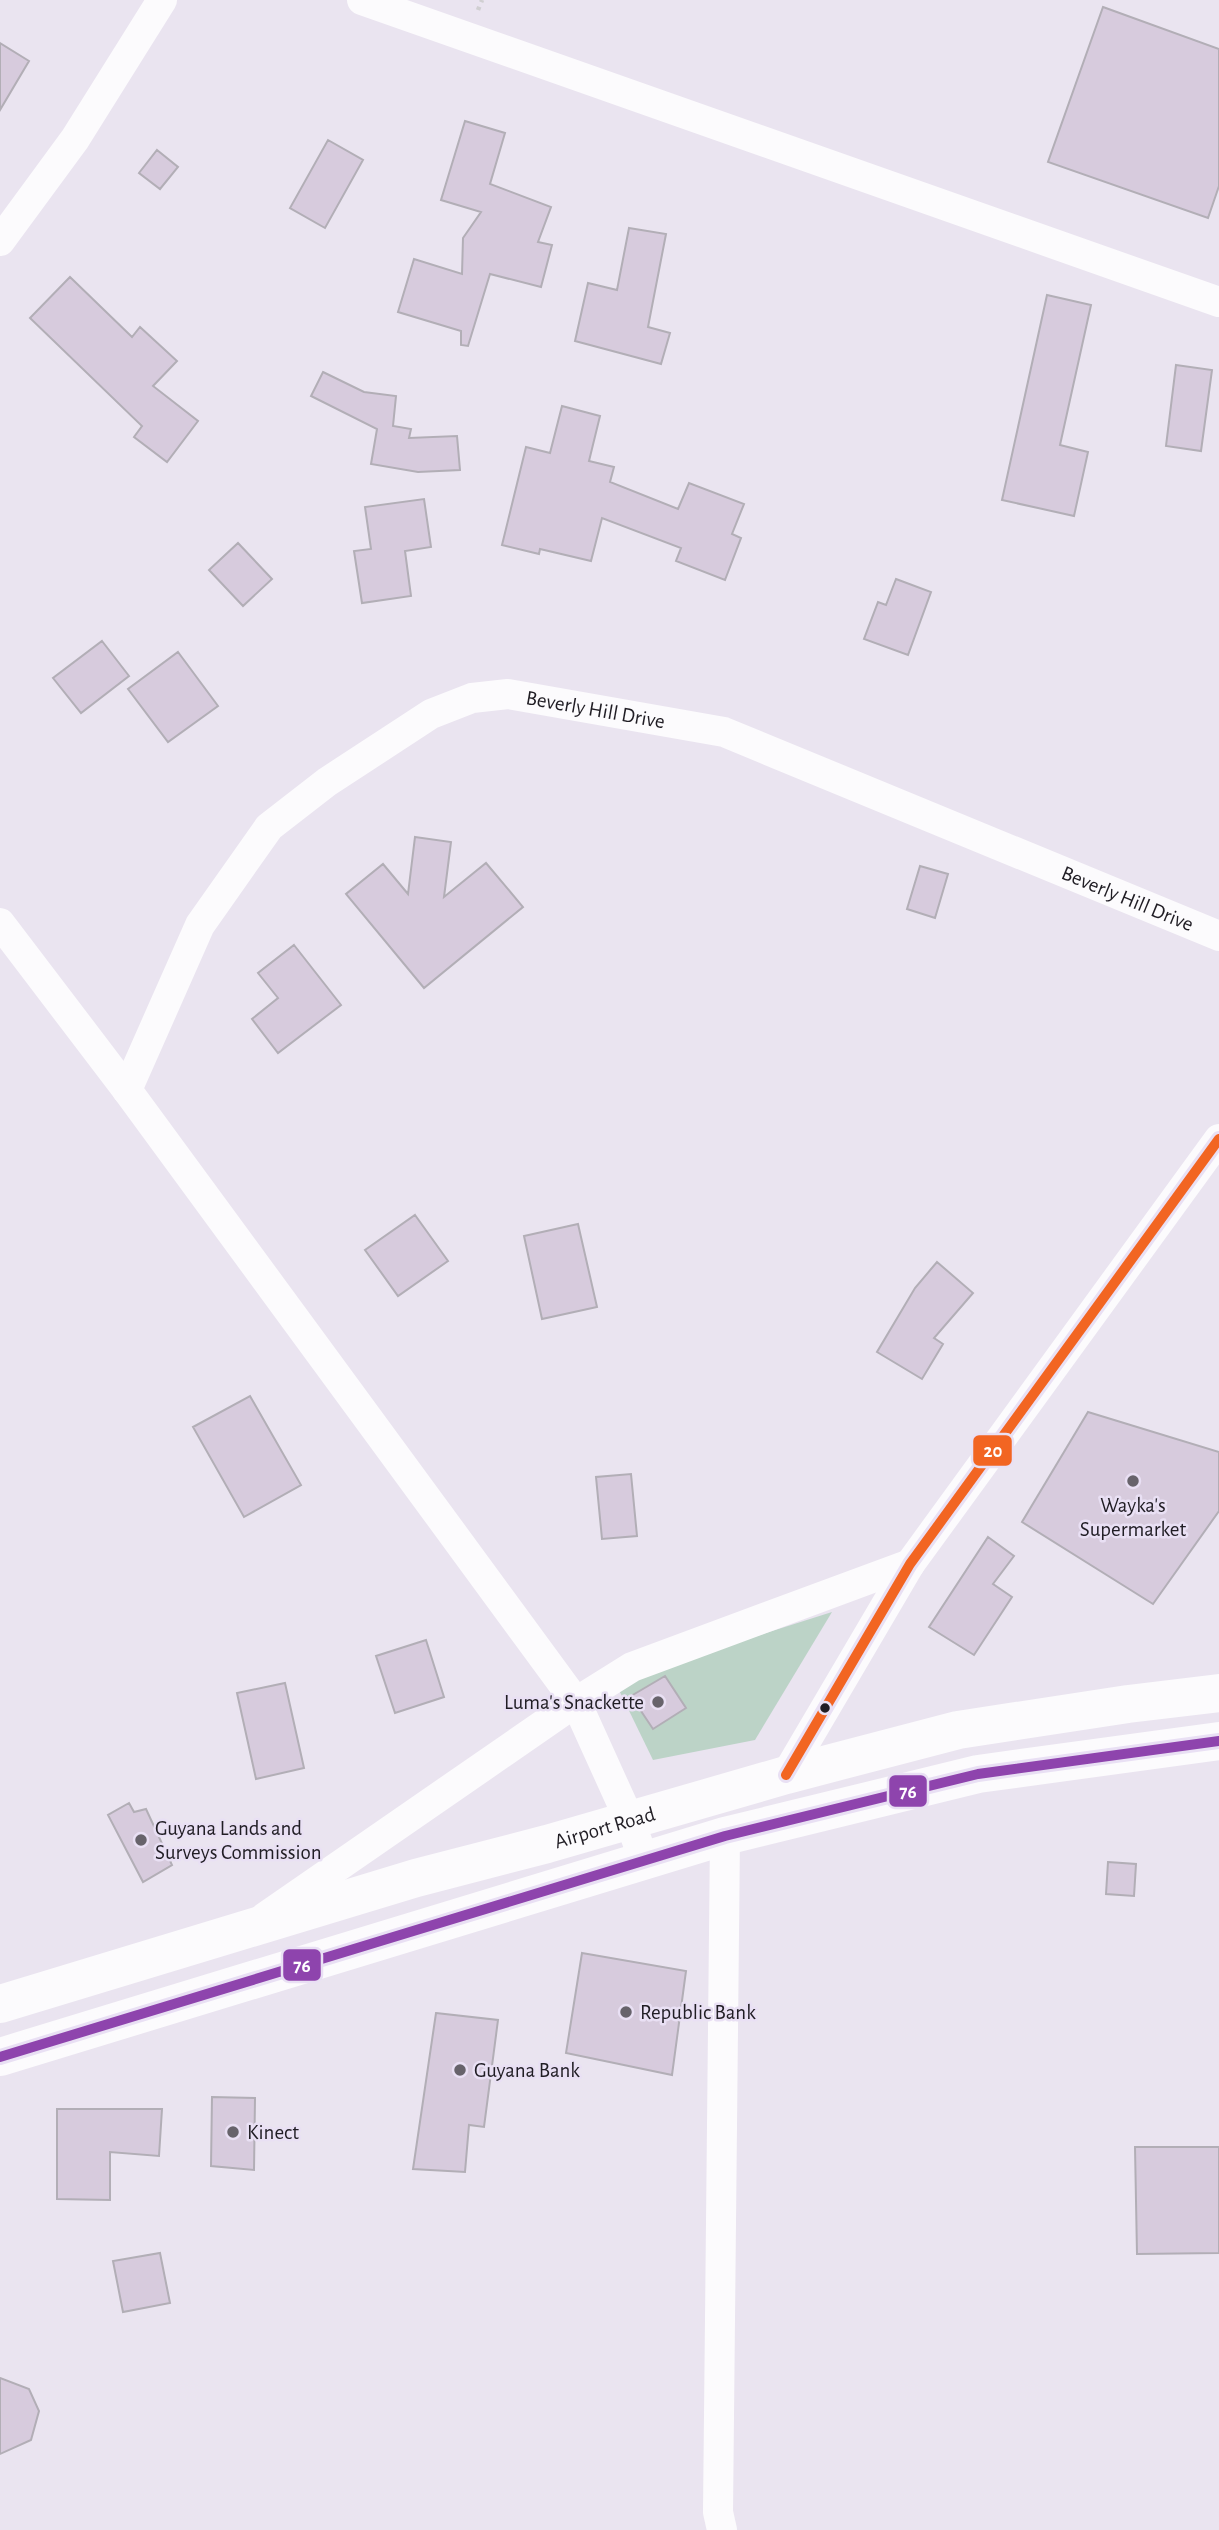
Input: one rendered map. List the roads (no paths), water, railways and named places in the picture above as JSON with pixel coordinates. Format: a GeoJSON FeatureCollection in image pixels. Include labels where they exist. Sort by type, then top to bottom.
{"type":"FeatureCollection","features":[{"type":"Feature","properties":{"kind":"street"},"geometry":{"type":"LineString","coordinates":[[0,241],[75,139],[162,0]]}},
{"type":"Feature","properties":{"kind":"street"},"geometry":{"type":"LineString","coordinates":[[362,0],[1219,302]]}},
{"type":"Feature","properties":{"kind":"street","name":"Beverly Hill Drive"},"geometry":{"type":"LineString","coordinates":[[127,1090],[200,925],[269,827],[327,782],[432,714],[472,698],[508,694],[724,732],[1219,936]]}},
{"type":"Feature","properties":{"kind":"street"},"geometry":{"type":"LineString","coordinates":[[0,923],[127,1090],[576,1702],[629,1819],[644,1860]]}},
{"type":"Feature","properties":{"kind":"street"},"geometry":{"type":"LineString","coordinates":[[786,1775],[910,1564],[1219,1139]]}},
{"type":"Feature","properties":{"kind":"street"},"geometry":{"type":"LineString","coordinates":[[244,1931],[576,1702],[632,1667],[910,1564]]}},
{"type":"Feature","properties":{"kind":"street","name":"Airport Road"},"geometry":{"type":"LineString","coordinates":[[0,2004],[416,1878],[958,1730],[1219,1693]]}},
{"type":"Feature","properties":{"kind":"street"},"geometry":{"type":"LineString","coordinates":[[986,1726],[992,1771]]}},
{"type":"Feature","properties":{"kind":"street","name":"Airport Road"},"geometry":{"type":"LineString","coordinates":[[0,2057],[725,1836],[992,1771],[1219,1741]]}},
{"type":"Feature","properties":{"kind":"street"},"geometry":{"type":"LineString","coordinates":[[722,2530],[718,2512],[725,1836]]}},
{"type":"Feature","properties":{"kind":"street"},"geometry":{"type":"LineString","coordinates":[[56,1987],[71,2034]]}},
{"type":"Feature","properties":{"kind":"place","name":"Wayka's Supermarket"},"geometry":{"type":"Point","coordinates":[1133,1481]}},
{"type":"Feature","properties":{"kind":"place","name":"Luma's Snackette"},"geometry":{"type":"Point","coordinates":[658,1702]}},
{"type":"Feature","properties":{"kind":"place","name":"Guyana Lands and Surveys Commission"},"geometry":{"type":"Point","coordinates":[141,1840]}},
{"type":"Feature","properties":{"kind":"place","name":"Republic Bank"},"geometry":{"type":"Point","coordinates":[626,2012]}},
{"type":"Feature","properties":{"kind":"place","name":"Guyana Bank"},"geometry":{"type":"Point","coordinates":[460,2070]}},
{"type":"Feature","properties":{"kind":"place","name":"Kinect"},"geometry":{"type":"Point","coordinates":[233,2132]}}]}
